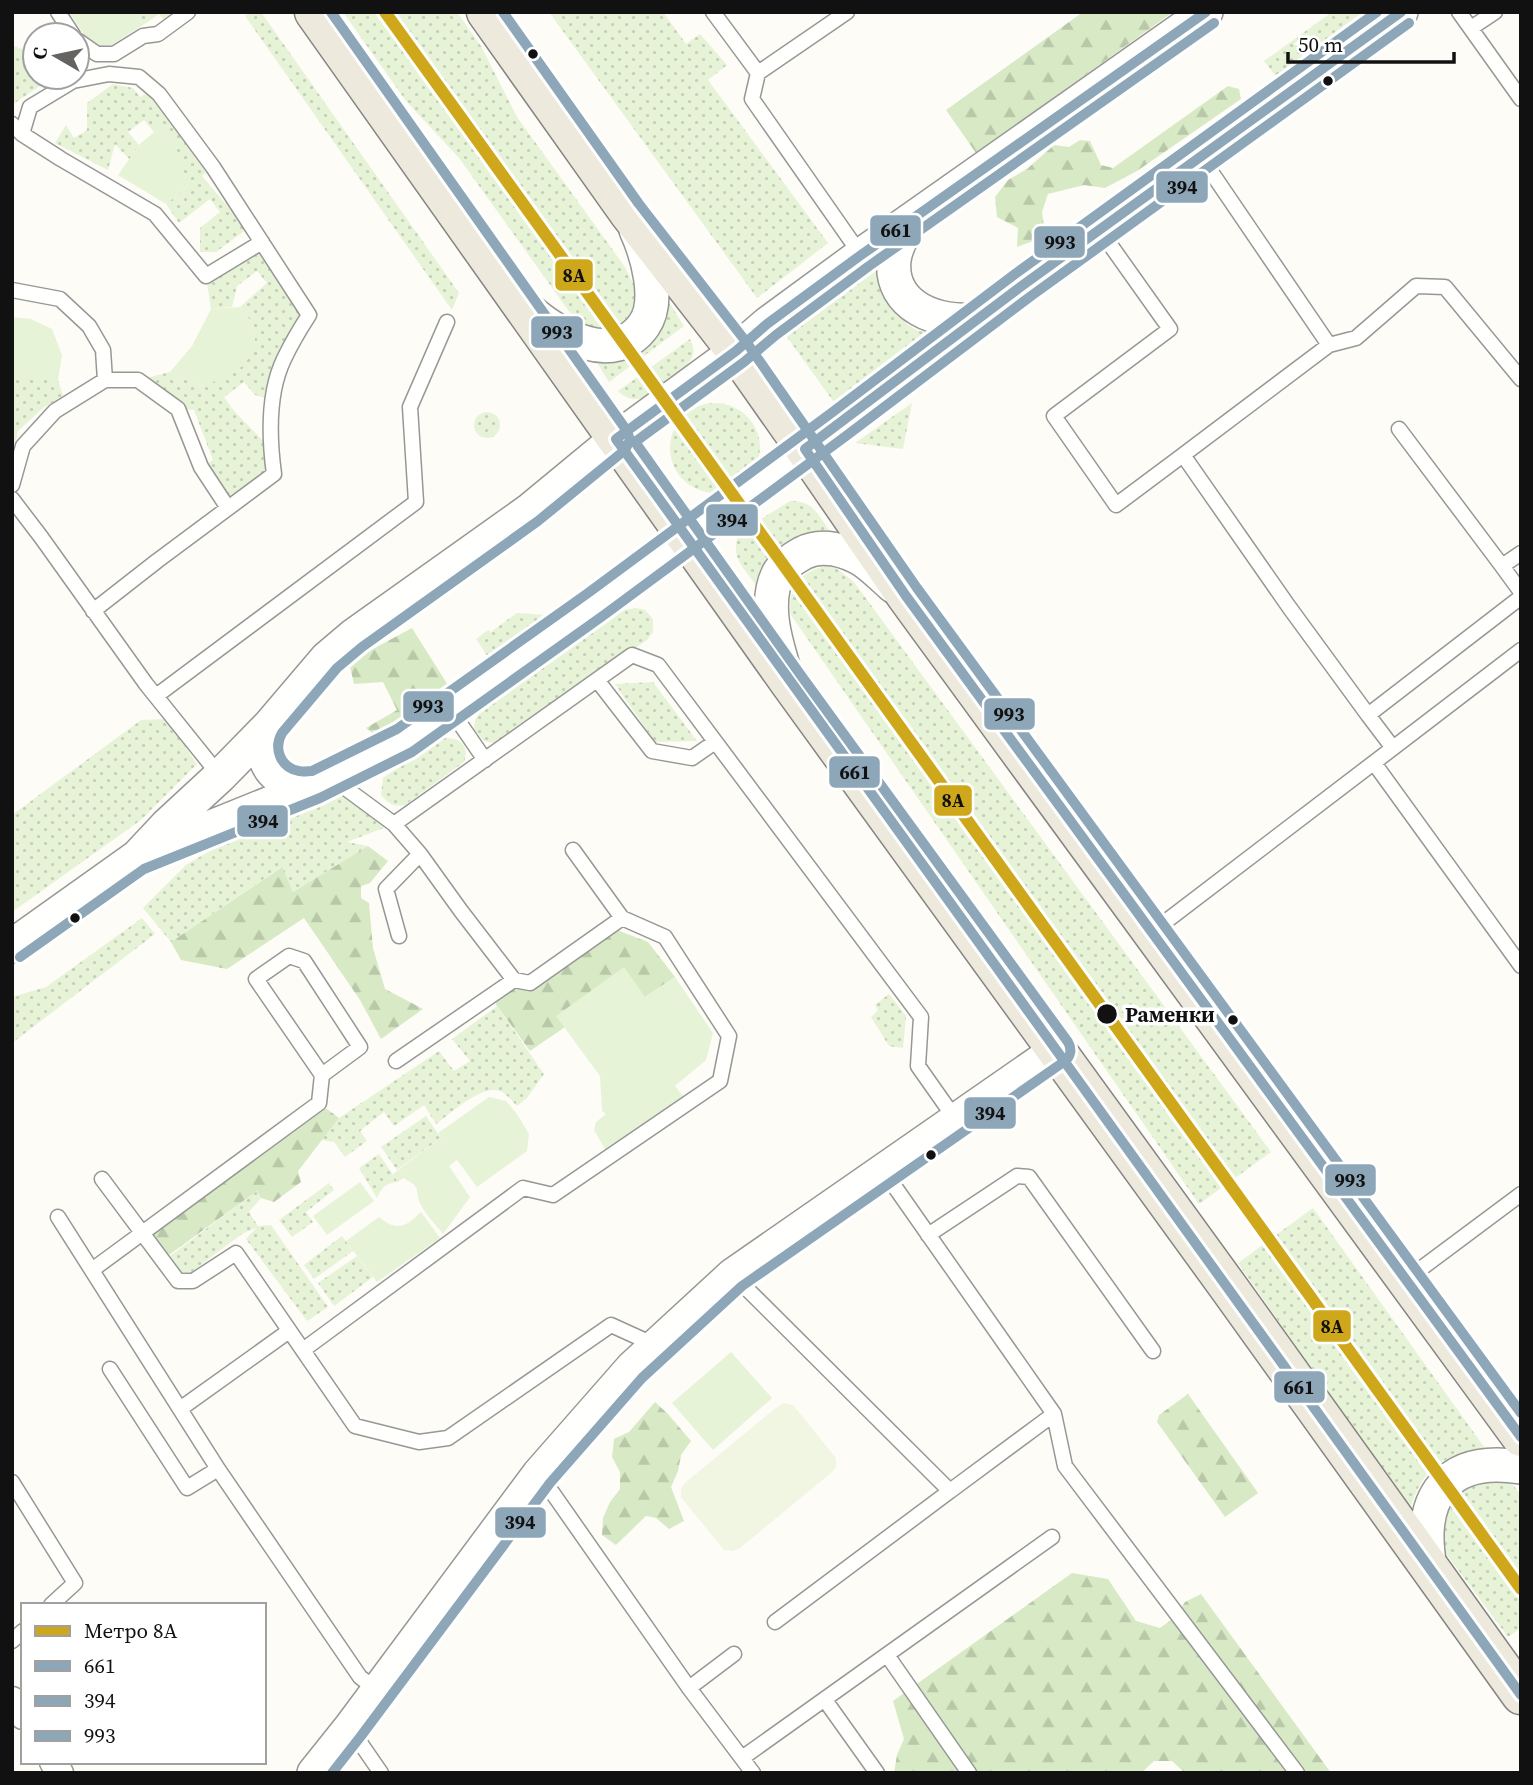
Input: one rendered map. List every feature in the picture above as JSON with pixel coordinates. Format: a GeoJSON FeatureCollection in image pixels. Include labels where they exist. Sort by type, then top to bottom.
{"type":"FeatureCollection","features":[{"type":"Feature","properties":{"kind":"main road"},"geometry":{"type":"LineString","coordinates":[[314,12],[789,682],[1521,1695]]}},
{"type":"Feature","properties":{"kind":"main road"},"geometry":{"type":"LineString","coordinates":[[486,12],[628,212],[736,351],[906,596],[1521,1437]]}},
{"type":"Feature","properties":{"kind":"street"},"geometry":{"type":"LineString","coordinates":[[12,946],[137,857],[270,725],[327,658],[353,636],[530,510],[616,439],[861,255],[1206,12]]}},
{"type":"Feature","properties":{"kind":"street"},"geometry":{"type":"LineString","coordinates":[[137,857],[329,778],[404,741],[687,537],[1099,229],[1401,12]]}},
{"type":"Feature","properties":{"kind":"street"},"geometry":{"type":"LineString","coordinates":[[520,302],[542,321],[578,341],[597,346],[616,345],[631,338],[645,324],[651,304],[650,272],[628,212]]}},
{"type":"Feature","properties":{"kind":"street"},"geometry":{"type":"LineString","coordinates":[[912,220],[902,234],[894,259],[895,277],[901,290],[911,303],[927,314],[945,320],[978,319]]}},
{"type":"Feature","properties":{"kind":"street"},"geometry":{"type":"LineString","coordinates":[[789,682],[776,644],[771,609],[779,572],[793,558],[811,549],[826,547],[843,552],[864,561],[906,596]]}},
{"type":"Feature","properties":{"kind":"street"},"geometry":{"type":"LineString","coordinates":[[270,725],[264,736],[263,750],[269,767],[279,778],[296,785],[329,778]]}},
{"type":"Feature","properties":{"kind":"street"},"geometry":{"type":"LineString","coordinates":[[314,1773],[351,1728],[539,1474],[632,1368],[733,1275],[1057,1050]]}},
{"type":"Feature","properties":{"kind":"street"},"geometry":{"type":"LineString","coordinates":[[1430,1567],[1427,1550],[1429,1517],[1444,1485],[1462,1471],[1479,1466],[1496,1464],[1521,1467]]}},
{"type":"Feature","properties":{"kind":"lane"},"geometry":{"type":"LineString","coordinates":[[91,50],[97,54],[114,54],[144,36],[158,34],[188,12]]}},
{"type":"Feature","properties":{"kind":"lane"},"geometry":{"type":"LineString","coordinates":[[713,12],[758,74]]}},
{"type":"Feature","properties":{"kind":"lane"},"geometry":{"type":"LineString","coordinates":[[847,12],[758,74],[752,99],[861,255]]}},
{"type":"Feature","properties":{"kind":"lane"},"geometry":{"type":"LineString","coordinates":[[1459,12],[1521,99]]}},
{"type":"Feature","properties":{"kind":"lane"},"geometry":{"type":"LineString","coordinates":[[1471,29],[1495,12]]}},
{"type":"Feature","properties":{"kind":"lane"},"geometry":{"type":"LineString","coordinates":[[93,611],[274,474],[271,449],[272,400],[283,361],[309,315],[213,167],[159,94],[139,77],[109,74],[74,80],[30,107],[17,129],[155,214],[205,276],[262,243]]}},
{"type":"Feature","properties":{"kind":"lane"},"geometry":{"type":"LineString","coordinates":[[1200,156],[1329,345]]}},
{"type":"Feature","properties":{"kind":"lane"},"geometry":{"type":"LineString","coordinates":[[1099,229],[1170,329],[1054,416],[1116,505],[1329,345],[1356,338],[1416,286],[1445,286],[1521,379]]}},
{"type":"Feature","properties":{"kind":"lane"},"geometry":{"type":"LineString","coordinates":[[12,290],[60,299],[89,326],[103,350],[105,380]]}},
{"type":"Feature","properties":{"kind":"lane"},"geometry":{"type":"LineString","coordinates":[[156,696],[416,502],[410,407],[447,322]]}},
{"type":"Feature","properties":{"kind":"lane"},"geometry":{"type":"LineString","coordinates":[[12,485],[23,446],[54,411],[105,380],[138,380],[178,409],[201,467],[228,508]]}},
{"type":"Feature","properties":{"kind":"lane"},"geometry":{"type":"LineString","coordinates":[[1368,715],[1521,595],[1399,429]]}},
{"type":"Feature","properties":{"kind":"lane"},"geometry":{"type":"LineString","coordinates":[[1183,455],[1289,607],[1393,748]]}},
{"type":"Feature","properties":{"kind":"lane"},"geometry":{"type":"LineString","coordinates":[[12,499],[156,696],[220,776]]}},
{"type":"Feature","properties":{"kind":"lane"},"geometry":{"type":"LineString","coordinates":[[1502,566],[1521,553]]}},
{"type":"Feature","properties":{"kind":"lane"},"geometry":{"type":"LineString","coordinates":[[1151,933],[1521,650]]}},
{"type":"Feature","properties":{"kind":"lane"},"geometry":{"type":"LineString","coordinates":[[394,824],[632,655],[657,665],[921,1017],[918,1066],[956,1119]]}},
{"type":"Feature","properties":{"kind":"lane"},"geometry":{"type":"LineString","coordinates":[[597,680],[652,751],[692,758],[715,742]]}},
{"type":"Feature","properties":{"kind":"lane"},"geometry":{"type":"LineString","coordinates":[[450,709],[485,760]]}},
{"type":"Feature","properties":{"kind":"lane"},"geometry":{"type":"LineString","coordinates":[[1374,763],[1521,966]]}},
{"type":"Feature","properties":{"kind":"lane"},"geometry":{"type":"LineString","coordinates":[[329,778],[394,824],[420,853],[513,980],[530,983],[622,918]]}},
{"type":"Feature","properties":{"kind":"lane"},"geometry":{"type":"LineString","coordinates":[[303,1350],[523,1188],[553,1195],[719,1081],[729,1036],[665,937],[622,918],[573,850]]}},
{"type":"Feature","properties":{"kind":"lane"},"geometry":{"type":"LineString","coordinates":[[399,936],[386,889],[420,853]]}},
{"type":"Feature","properties":{"kind":"lane"},"geometry":{"type":"LineString","coordinates":[[92,1270],[319,1103],[321,1075],[257,979],[289,956],[304,961],[360,1047],[321,1075]]}},
{"type":"Feature","properties":{"kind":"lane"},"geometry":{"type":"LineString","coordinates":[[396,1061],[513,980]]}},
{"type":"Feature","properties":{"kind":"lane"},"geometry":{"type":"LineString","coordinates":[[883,1170],[1054,1414],[1065,1466],[1297,1773]]}},
{"type":"Feature","properties":{"kind":"lane"},"geometry":{"type":"LineString","coordinates":[[928,1235],[1017,1177],[1029,1177],[1153,1351]]}},
{"type":"Feature","properties":{"kind":"lane"},"geometry":{"type":"LineString","coordinates":[[102,1179],[178,1281],[193,1281],[236,1253],[355,1426],[419,1441],[448,1438],[611,1325],[657,1345]]}},
{"type":"Feature","properties":{"kind":"lane"},"geometry":{"type":"LineString","coordinates":[[1406,1280],[1521,1194]]}},
{"type":"Feature","properties":{"kind":"lane"},"geometry":{"type":"LineString","coordinates":[[58,1217],[218,1469],[360,1677],[378,1691]]}},
{"type":"Feature","properties":{"kind":"lane"},"geometry":{"type":"LineString","coordinates":[[733,1275],[950,1491]]}},
{"type":"Feature","properties":{"kind":"lane"},"geometry":{"type":"LineString","coordinates":[[180,1409],[289,1331]]}},
{"type":"Feature","properties":{"kind":"lane"},"geometry":{"type":"LineString","coordinates":[[110,1368],[187,1488],[218,1469]]}},
{"type":"Feature","properties":{"kind":"lane"},"geometry":{"type":"LineString","coordinates":[[775,1622],[1054,1414]]}},
{"type":"Feature","properties":{"kind":"lane"},"geometry":{"type":"LineString","coordinates":[[539,1474],[689,1688],[753,1773]]}},
{"type":"Feature","properties":{"kind":"lane"},"geometry":{"type":"LineString","coordinates":[[12,1482],[75,1583],[53,1603]]}},
{"type":"Feature","properties":{"kind":"lane"},"geometry":{"type":"LineString","coordinates":[[742,1758],[1052,1537]]}},
{"type":"Feature","properties":{"kind":"lane"},"geometry":{"type":"LineString","coordinates":[[689,1688],[734,1654]]}},
{"type":"Feature","properties":{"kind":"lane"},"geometry":{"type":"LineString","coordinates":[[887,1655],[969,1773]]}},
{"type":"Feature","properties":{"kind":"lane"},"geometry":{"type":"LineString","coordinates":[[825,1700],[877,1773]]}},
{"type":"Feature","properties":{"kind":"lane"},"geometry":{"type":"LineString","coordinates":[[351,1728],[381,1773]]}},
{"type":"Feature","properties":{"kind":"green space"},"geometry":{"type":"Polygon","coordinates":[[[69,12],[135,12],[143,25],[97,54],[91,45],[91,21],[75,21],[69,12]]]}},
{"type":"Feature","properties":{"kind":"green space"},"geometry":{"type":"Polygon","coordinates":[[[135,12],[188,12],[169,26],[159,14],[143,25],[135,12]]]}},
{"type":"Feature","properties":{"kind":"green space"},"geometry":{"type":"Polygon","coordinates":[[[250,12],[261,12],[459,293],[452,310],[245,16],[250,12]]]}},
{"type":"Feature","properties":{"kind":"green space"},"geometry":{"type":"Polygon","coordinates":[[[343,12],[457,12],[481,46],[517,117],[625,267],[639,303],[623,329],[591,331],[576,321],[459,158],[406,101],[343,12]]]}},
{"type":"Feature","properties":{"kind":"green space"},"geometry":{"type":"Polygon","coordinates":[[[549,12],[663,12],[686,44],[700,34],[727,65],[708,80],[828,243],[757,298],[549,12]]]}},
{"type":"Feature","properties":{"kind":"green space"},"geometry":{"type":"Polygon","coordinates":[[[1083,12],[1173,12],[976,153],[946,110],[1083,12]]]}},
{"type":"Feature","properties":{"kind":"green space"},"geometry":{"type":"Polygon","coordinates":[[[1332,12],[1367,12],[1277,78],[1264,61],[1332,12]]]}},
{"type":"Feature","properties":{"kind":"green space"},"geometry":{"type":"Polygon","coordinates":[[[12,45],[21,49],[21,91],[32,91],[12,105],[12,45]]]}},
{"type":"Feature","properties":{"kind":"green space"},"geometry":{"type":"Polygon","coordinates":[[[113,84],[133,88],[140,97],[153,89],[213,167],[202,176],[225,203],[233,198],[251,226],[216,252],[200,252],[200,228],[220,212],[210,199],[179,223],[166,204],[188,186],[159,123],[154,132],[144,120],[128,132],[139,145],[130,160],[115,144],[108,170],[55,143],[66,125],[74,138],[87,130],[87,103],[113,84]]]}},
{"type":"Feature","properties":{"kind":"green space"},"geometry":{"type":"Polygon","coordinates":[[[1228,86],[1239,89],[1241,99],[1137,171],[1105,188],[1084,185],[1048,194],[1042,212],[1045,232],[1038,239],[1017,247],[1018,228],[997,217],[995,197],[1008,180],[1027,169],[1054,145],[1069,147],[1080,140],[1090,141],[1101,165],[1113,168],[1228,86]]]}},
{"type":"Feature","properties":{"kind":"green space"},"geometry":{"type":"Polygon","coordinates":[[[159,122],[171,131],[188,186],[166,204],[118,175],[139,145],[154,132],[159,122]]]}},
{"type":"Feature","properties":{"kind":"green space"},"geometry":{"type":"Polygon","coordinates":[[[255,247],[306,320],[272,400],[255,395],[244,382],[224,397],[271,449],[274,474],[228,508],[201,467],[213,460],[194,410],[178,409],[138,380],[170,372],[204,387],[255,343],[253,324],[240,307],[267,283],[257,271],[237,286],[232,307],[211,309],[206,276],[255,247]]]}},
{"type":"Feature","properties":{"kind":"green space"},"geometry":{"type":"Polygon","coordinates":[[[888,259],[887,291],[901,318],[909,326],[928,332],[836,405],[784,333],[888,259]]]}},
{"type":"Feature","properties":{"kind":"green space"},"geometry":{"type":"Polygon","coordinates":[[[668,301],[684,326],[609,382],[591,353],[644,348],[660,331],[668,301]]]}},
{"type":"Feature","properties":{"kind":"green space"},"geometry":{"type":"Polygon","coordinates":[[[240,307],[253,324],[255,343],[245,365],[204,387],[170,372],[192,346],[211,309],[240,307]]]}},
{"type":"Feature","properties":{"kind":"green space"},"geometry":{"type":"Polygon","coordinates":[[[12,317],[31,319],[52,329],[62,355],[58,380],[12,378],[12,317]]]}},
{"type":"Feature","properties":{"kind":"green space"},"geometry":{"type":"Polygon","coordinates":[[[690,339],[694,351],[691,360],[660,388],[638,399],[627,397],[618,391],[690,339]]]}},
{"type":"Feature","properties":{"kind":"green space"},"geometry":{"type":"Polygon","coordinates":[[[12,378],[58,380],[63,396],[43,408],[18,431],[12,455],[12,378]]]}},
{"type":"Feature","properties":{"kind":"green space"},"geometry":{"type":"Polygon","coordinates":[[[715,403],[732,406],[747,416],[757,431],[760,448],[757,465],[747,480],[732,490],[715,493],[698,490],[683,480],[673,465],[670,448],[673,431],[683,416],[698,406],[715,403]]]}},
{"type":"Feature","properties":{"kind":"green space"},"geometry":{"type":"Polygon","coordinates":[[[912,403],[903,449],[855,443],[912,403]]]}},
{"type":"Feature","properties":{"kind":"green space"},"geometry":{"type":"Polygon","coordinates":[[[487,412],[496,416],[500,425],[496,434],[487,438],[478,434],[474,425],[478,416],[487,412]]]}},
{"type":"Feature","properties":{"kind":"green space"},"geometry":{"type":"Polygon","coordinates":[[[790,501],[809,506],[829,530],[806,535],[756,585],[742,567],[737,555],[739,533],[790,501]]]}},
{"type":"Feature","properties":{"kind":"green space"},"geometry":{"type":"Polygon","coordinates":[[[825,566],[836,568],[854,582],[1271,1152],[1199,1204],[791,615],[791,597],[797,583],[808,573],[825,566]]]}},
{"type":"Feature","properties":{"kind":"green space"},"geometry":{"type":"Polygon","coordinates":[[[624,610],[645,610],[653,619],[653,632],[647,640],[502,740],[493,743],[484,741],[474,729],[480,712],[624,610]]]}},
{"type":"Feature","properties":{"kind":"green space"},"geometry":{"type":"Polygon","coordinates":[[[517,613],[547,615],[488,657],[476,639],[488,630],[491,632],[517,613]]]}},
{"type":"Feature","properties":{"kind":"green space"},"geometry":{"type":"Polygon","coordinates":[[[412,628],[451,690],[379,739],[366,728],[397,710],[383,682],[354,684],[349,662],[412,628]]]}},
{"type":"Feature","properties":{"kind":"green space"},"geometry":{"type":"Polygon","coordinates":[[[653,682],[697,741],[655,742],[615,684],[653,682]]]}},
{"type":"Feature","properties":{"kind":"green space"},"geometry":{"type":"Polygon","coordinates":[[[166,719],[197,764],[141,820],[12,912],[12,815],[141,720],[166,719]]]}},
{"type":"Feature","properties":{"kind":"green space"},"geometry":{"type":"Polygon","coordinates":[[[442,738],[462,743],[466,751],[464,762],[405,805],[394,805],[386,801],[381,795],[383,778],[442,738]]]}},
{"type":"Feature","properties":{"kind":"green space"},"geometry":{"type":"Polygon","coordinates":[[[348,790],[394,824],[347,842],[368,846],[293,892],[281,867],[171,942],[143,908],[186,865],[228,840],[322,806],[348,790]]]}},
{"type":"Feature","properties":{"kind":"green space"},"geometry":{"type":"Polygon","coordinates":[[[368,846],[388,861],[370,883],[361,886],[361,898],[369,903],[373,948],[385,989],[423,1009],[381,1039],[360,1000],[304,918],[227,969],[181,960],[171,942],[282,867],[293,892],[368,846]]]}},
{"type":"Feature","properties":{"kind":"green space"},"geometry":{"type":"Polygon","coordinates":[[[142,918],[155,934],[12,1043],[12,997],[46,987],[142,918]]]}},
{"type":"Feature","properties":{"kind":"green space"},"geometry":{"type":"Polygon","coordinates":[[[609,927],[648,942],[675,977],[645,997],[565,1027],[530,1051],[492,995],[530,983],[609,927]]]}},
{"type":"Feature","properties":{"kind":"green space"},"geometry":{"type":"Polygon","coordinates":[[[624,967],[645,997],[675,977],[713,1033],[706,1060],[675,1086],[683,1096],[605,1149],[594,1130],[596,1122],[606,1114],[602,1111],[600,1076],[556,1016],[624,967]]]}},
{"type":"Feature","properties":{"kind":"green space"},"geometry":{"type":"Polygon","coordinates":[[[889,994],[906,1016],[903,1048],[889,1046],[871,1017],[878,1010],[875,1005],[889,994]]]}},
{"type":"Feature","properties":{"kind":"green space"},"geometry":{"type":"Polygon","coordinates":[[[497,1006],[544,1074],[527,1098],[517,1106],[503,1092],[493,1090],[476,1095],[436,1124],[424,1105],[394,1126],[384,1112],[360,1131],[367,1141],[345,1157],[334,1142],[321,1140],[339,1118],[439,1051],[454,1071],[470,1061],[452,1039],[497,1006]]]}},
{"type":"Feature","properties":{"kind":"green space"},"geometry":{"type":"Polygon","coordinates":[[[489,1097],[506,1101],[517,1114],[529,1134],[527,1151],[477,1187],[457,1160],[449,1166],[470,1197],[443,1234],[423,1209],[416,1187],[403,1178],[398,1182],[393,1174],[441,1138],[438,1133],[489,1097]]]}},
{"type":"Feature","properties":{"kind":"green space"},"geometry":{"type":"Polygon","coordinates":[[[319,1103],[339,1118],[298,1171],[301,1182],[274,1202],[261,1198],[257,1191],[162,1260],[142,1233],[319,1103]]]}},
{"type":"Feature","properties":{"kind":"green space"},"geometry":{"type":"Polygon","coordinates":[[[426,1116],[441,1138],[397,1170],[381,1147],[426,1116]]]}},
{"type":"Feature","properties":{"kind":"green space"},"geometry":{"type":"Polygon","coordinates":[[[379,1154],[398,1182],[385,1186],[377,1198],[359,1168],[379,1154]]]}},
{"type":"Feature","properties":{"kind":"green space"},"geometry":{"type":"Polygon","coordinates":[[[360,1182],[374,1201],[327,1235],[313,1216],[360,1182]]]}},
{"type":"Feature","properties":{"kind":"green space"},"geometry":{"type":"Polygon","coordinates":[[[329,1183],[334,1190],[306,1212],[313,1222],[292,1237],[279,1220],[329,1183]]]}},
{"type":"Feature","properties":{"kind":"green space"},"geometry":{"type":"Polygon","coordinates":[[[257,1191],[261,1198],[249,1212],[258,1226],[271,1225],[328,1307],[307,1321],[246,1239],[256,1228],[242,1234],[191,1272],[181,1272],[170,1256],[257,1191]]]}},
{"type":"Feature","properties":{"kind":"green space"},"geometry":{"type":"Polygon","coordinates":[[[1313,1208],[1487,1451],[1459,1455],[1437,1465],[1421,1483],[1410,1510],[1238,1263],[1313,1208]]]}},
{"type":"Feature","properties":{"kind":"green space"},"geometry":{"type":"Polygon","coordinates":[[[421,1212],[440,1238],[377,1282],[346,1241],[379,1217],[391,1225],[401,1226],[421,1212]]]}},
{"type":"Feature","properties":{"kind":"green space"},"geometry":{"type":"Polygon","coordinates":[[[342,1236],[353,1251],[314,1279],[304,1265],[342,1236]]]}},
{"type":"Feature","properties":{"kind":"green space"},"geometry":{"type":"Polygon","coordinates":[[[357,1256],[373,1277],[334,1306],[318,1283],[357,1256]]]}},
{"type":"Feature","properties":{"kind":"green space"},"geometry":{"type":"Polygon","coordinates":[[[731,1352],[772,1398],[713,1450],[672,1403],[731,1352]]]}},
{"type":"Feature","properties":{"kind":"green space"},"geometry":{"type":"Polygon","coordinates":[[[1188,1394],[1258,1493],[1225,1517],[1157,1422],[1159,1415],[1188,1394]]]}},
{"type":"Feature","properties":{"kind":"green space"},"geometry":{"type":"Polygon","coordinates":[[[655,1402],[691,1441],[681,1455],[671,1487],[684,1521],[669,1529],[656,1518],[646,1516],[616,1545],[602,1535],[603,1518],[620,1489],[620,1472],[612,1457],[614,1439],[629,1432],[655,1402]]]}},
{"type":"Feature","properties":{"kind":"green space"},"geometry":{"type":"Polygon","coordinates":[[[784,1403],[793,1405],[836,1458],[836,1467],[740,1548],[733,1551],[724,1550],[681,1497],[681,1488],[784,1403]]]}},
{"type":"Feature","properties":{"kind":"green space"},"geometry":{"type":"Polygon","coordinates":[[[1503,1481],[1513,1485],[1521,1495],[1521,1628],[1508,1637],[1439,1544],[1438,1521],[1462,1486],[1503,1481]]]}},
{"type":"Feature","properties":{"kind":"green space"},"geometry":{"type":"Polygon","coordinates":[[[1072,1573],[1108,1579],[1136,1621],[1160,1628],[1175,1617],[1185,1602],[1201,1594],[1331,1773],[1185,1773],[1172,1761],[1154,1761],[1141,1773],[894,1773],[897,1755],[904,1739],[893,1701],[1072,1573]]]}},
{"type":"Feature","properties":{"kind":"metro line","name":"8А"},"geometry":{"type":"LineString","coordinates":[[385,12],[1521,1589]]}},
{"type":"Feature","properties":{"kind":"transit line","name":"993"},"geometry":{"type":"LineString","coordinates":[[331,12],[627,431],[630,440],[625,450],[538,521],[362,647],[337,668],[279,739],[283,762],[302,771],[312,771],[397,729],[588,593],[1015,274],[1377,12]]}},
{"type":"Feature","properties":{"kind":"transit line","name":"993"},"geometry":{"type":"LineString","coordinates":[[503,12],[639,204],[747,343],[917,588],[1521,1413]]}},
{"type":"Feature","properties":{"kind":"transit line","name":"661"},"geometry":{"type":"LineString","coordinates":[[1206,12],[861,255],[616,439],[1521,1695]]}},
{"type":"Feature","properties":{"kind":"transit line","name":"661"},"geometry":{"type":"LineString","coordinates":[[1401,12],[1023,285],[805,449],[906,596],[1521,1437]]}},
{"type":"Feature","properties":{"kind":"transit line","name":"394"},"geometry":{"type":"LineString","coordinates":[[332,1773],[550,1483],[642,1378],[742,1286],[1069,1057],[1068,1042],[635,442],[869,266],[1214,23]]}},
{"type":"Feature","properties":{"kind":"transit line","name":"394"},"geometry":{"type":"LineString","coordinates":[[20,957],[144,869],[320,798],[412,752],[604,615],[1031,296],[1409,23]]}},
{"type":"Feature","properties":{"kind":"place","name":"Раменки"},"geometry":{"type":"Point","coordinates":[1107,1014]}}]}
